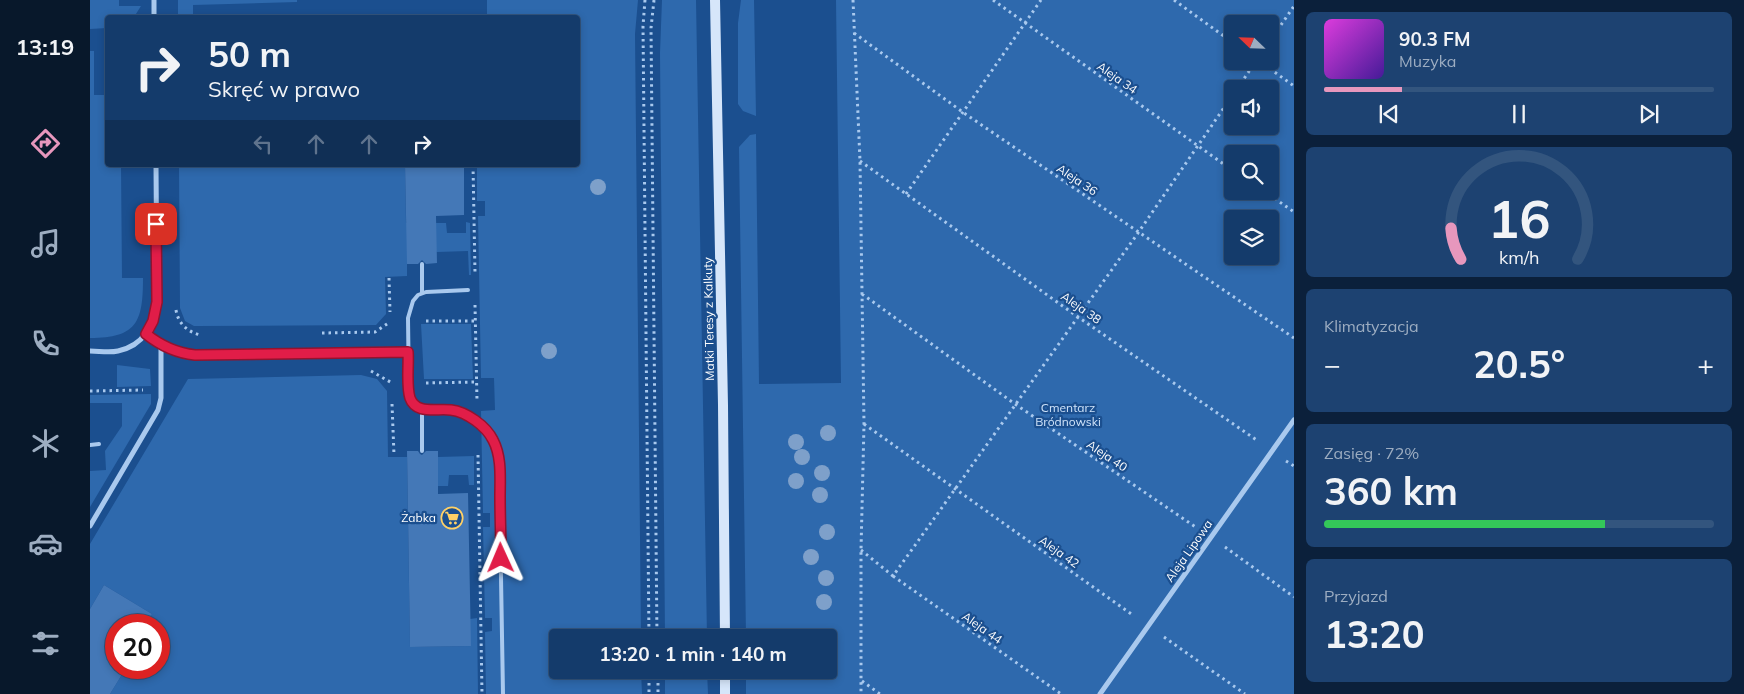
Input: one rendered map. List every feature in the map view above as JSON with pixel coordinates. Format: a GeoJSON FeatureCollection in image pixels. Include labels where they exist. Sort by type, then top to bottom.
{"type":"FeatureCollection","features":[{"type":"Feature","properties":{"kind":"street"},"geometry":{"type":"LineString","coordinates":[[154,0],[154,15]]}},
{"type":"Feature","properties":{"kind":"street","name":"Matki Teresy z Kalkuty"},"geometry":{"type":"LineString","coordinates":[[715,0],[723,405],[725,629]]}},
{"type":"Feature","properties":{"kind":"street"},"geometry":{"type":"LineString","coordinates":[[90,352],[117,351],[136,343],[146,334],[153,321],[157,302],[156,167]]}},
{"type":"Feature","properties":{"kind":"street"},"geometry":{"type":"LineString","coordinates":[[90,526],[156,414],[161,390],[161,345]]}},
{"type":"Feature","properties":{"kind":"street","name":"Aleja Lipowa"},"geometry":{"type":"LineString","coordinates":[[1100,694],[1294,420]]}},
{"type":"Feature","properties":{"kind":"street"},"geometry":{"type":"LineString","coordinates":[[725,679],[726,694]]}},
{"type":"Feature","properties":{"kind":"lane"},"geometry":{"type":"LineString","coordinates":[[422,264],[422,293]]}},
{"type":"Feature","properties":{"kind":"lane"},"geometry":{"type":"LineString","coordinates":[[468,290],[432,291],[422,293],[413,301],[408,321],[409,384],[411,400],[422,408],[452,410],[466,415],[477,422],[491,436],[498,454],[503,694]]}},
{"type":"Feature","properties":{"kind":"lane"},"geometry":{"type":"LineString","coordinates":[[146,334],[173,351],[195,355],[408,352]]}},
{"type":"Feature","properties":{"kind":"lane"},"geometry":{"type":"LineString","coordinates":[[422,408],[422,451]]}},
{"type":"Feature","properties":{"kind":"lane"},"geometry":{"type":"LineString","coordinates":[[90,445],[99,444]]}},
{"type":"Feature","properties":{"kind":"path"},"geometry":{"type":"LineString","coordinates":[[646,0],[643,26],[649,629]]}},
{"type":"Feature","properties":{"kind":"path"},"geometry":{"type":"LineString","coordinates":[[654,0],[651,38],[657,629]]}},
{"type":"Feature","properties":{"kind":"path"},"geometry":{"type":"LineString","coordinates":[[853,0],[860,161],[864,424],[861,550],[861,694]]}},
{"type":"Feature","properties":{"kind":"path","name":"Aleja 34"},"geometry":{"type":"LineString","coordinates":[[992,0],[1224,165]]}},
{"type":"Feature","properties":{"kind":"path"},"geometry":{"type":"LineString","coordinates":[[906,194],[1041,0]]}},
{"type":"Feature","properties":{"kind":"path"},"geometry":{"type":"LineString","coordinates":[[1174,0],[1224,36]]}},
{"type":"Feature","properties":{"kind":"path"},"geometry":{"type":"LineString","coordinates":[[1279,27],[1294,6]]}},
{"type":"Feature","properties":{"kind":"path","name":"Aleja 36"},"geometry":{"type":"LineString","coordinates":[[853,33],[964,113],[1294,338]]}},
{"type":"Feature","properties":{"kind":"path"},"geometry":{"type":"LineString","coordinates":[[1271,70],[1294,86]]}},
{"type":"Feature","properties":{"kind":"path"},"geometry":{"type":"LineString","coordinates":[[893,576],[1224,108]]}},
{"type":"Feature","properties":{"kind":"path","name":"Aleja 38"},"geometry":{"type":"LineString","coordinates":[[860,161],[1078,317],[1294,466]]}},
{"type":"Feature","properties":{"kind":"path"},"geometry":{"type":"LineString","coordinates":[[1277,200],[1294,212]]}},
{"type":"Feature","properties":{"kind":"path"},"geometry":{"type":"LineString","coordinates":[[389,278],[390,322]]}},
{"type":"Feature","properties":{"kind":"path","name":"Aleja 40"},"geometry":{"type":"LineString","coordinates":[[862,293],[1015,404],[1294,597]]}},
{"type":"Feature","properties":{"kind":"path"},"geometry":{"type":"LineString","coordinates":[[176,301],[176,314],[182,325],[192,333],[204,336]]}},
{"type":"Feature","properties":{"kind":"path"},"geometry":{"type":"LineString","coordinates":[[322,333],[375,332],[390,322],[476,321]]}},
{"type":"Feature","properties":{"kind":"path"},"geometry":{"type":"LineString","coordinates":[[368,371],[376,373],[392,383],[477,382]]}},
{"type":"Feature","properties":{"kind":"path"},"geometry":{"type":"LineString","coordinates":[[392,383],[392,392]]}},
{"type":"Feature","properties":{"kind":"path"},"geometry":{"type":"LineString","coordinates":[[90,391],[161,390]]}},
{"type":"Feature","properties":{"kind":"path"},"geometry":{"type":"LineString","coordinates":[[392,401],[394,456]]}},
{"type":"Feature","properties":{"kind":"path","name":"Aleja 42"},"geometry":{"type":"LineString","coordinates":[[864,424],[1245,694]]}},
{"type":"Feature","properties":{"kind":"path","name":"Aleja 44"},"geometry":{"type":"LineString","coordinates":[[861,550],[893,576],[1061,694]]}},
{"type":"Feature","properties":{"kind":"path"},"geometry":{"type":"LineString","coordinates":[[649,679],[649,694]]}},
{"type":"Feature","properties":{"kind":"path"},"geometry":{"type":"LineString","coordinates":[[658,679],[658,694]]}},
{"type":"Feature","properties":{"kind":"path"},"geometry":{"type":"LineString","coordinates":[[862,681],[880,694]]}},
{"type":"Feature","properties":{"kind":"green space"},"geometry":{"type":"Polygon","coordinates":[[[90,0],[119,0],[119,6],[141,6],[135,15],[105,15],[105,28],[90,29],[90,0]]]}},
{"type":"Feature","properties":{"kind":"green space"},"geometry":{"type":"Polygon","coordinates":[[[178,0],[297,0],[297,2],[193,5],[193,15],[178,15],[178,0]]]}},
{"type":"Feature","properties":{"kind":"green space"},"geometry":{"type":"Polygon","coordinates":[[[487,0],[638,0],[635,34],[641,629],[549,629],[549,679],[641,679],[642,694],[486,694],[485,632],[492,631],[492,618],[485,618],[483,527],[490,527],[490,513],[483,513],[481,411],[495,410],[494,378],[481,378],[478,216],[485,216],[485,201],[477,201],[477,167],[580,167],[580,15],[487,15],[487,0]]]}},
{"type":"Feature","properties":{"kind":"green space"},"geometry":{"type":"Polygon","coordinates":[[[662,0],[696,0],[707,629],[665,629],[660,53],[662,0]]]}},
{"type":"Feature","properties":{"kind":"green space"},"geometry":{"type":"Polygon","coordinates":[[[741,0],[754,0],[756,116],[743,111],[738,104],[738,23],[741,0]]]}},
{"type":"Feature","properties":{"kind":"green space","name":"Cmentarz Bródnowski"},"geometry":{"type":"Polygon","coordinates":[[[836,0],[1294,0],[1294,694],[746,694],[746,679],[837,679],[837,629],[746,629],[739,147],[750,135],[756,134],[759,384],[841,383],[836,0]]]}},
{"type":"Feature","properties":{"kind":"green space"},"geometry":{"type":"Polygon","coordinates":[[[90,51],[94,51],[94,95],[105,95],[105,167],[121,167],[122,278],[143,278],[143,293],[139,316],[127,331],[118,335],[90,338],[90,51]]]}},
{"type":"Feature","properties":{"kind":"green space"},"geometry":{"type":"Polygon","coordinates":[[[179,167],[405,167],[406,223],[446,223],[447,233],[466,233],[466,222],[470,223],[471,275],[469,275],[468,251],[437,252],[407,232],[407,276],[385,277],[386,314],[376,325],[194,326],[185,321],[180,308],[179,167]]]}},
{"type":"Feature","properties":{"kind":"green space"},"geometry":{"type":"Polygon","coordinates":[[[421,324],[471,324],[473,379],[424,379],[421,324]]]}},
{"type":"Feature","properties":{"kind":"green space"},"geometry":{"type":"Polygon","coordinates":[[[117,365],[150,369],[151,386],[117,387],[117,365]]]}},
{"type":"Feature","properties":{"kind":"green space"},"geometry":{"type":"Polygon","coordinates":[[[361,375],[377,379],[387,391],[388,457],[407,457],[410,647],[470,646],[470,619],[477,618],[478,694],[110,694],[119,679],[170,679],[170,614],[152,614],[104,585],[90,609],[90,544],[188,379],[361,375]]]}},
{"type":"Feature","properties":{"kind":"green space"},"geometry":{"type":"Polygon","coordinates":[[[151,394],[151,404],[90,507],[90,471],[106,470],[105,451],[122,426],[122,403],[90,403],[90,395],[151,394]]]}},
{"type":"Feature","properties":{"kind":"green space"},"geometry":{"type":"Polygon","coordinates":[[[474,456],[474,485],[469,485],[468,475],[449,475],[448,486],[438,486],[438,457],[474,456]]]}},
{"type":"Feature","properties":{"kind":"green space"},"geometry":{"type":"Polygon","coordinates":[[[665,679],[707,679],[708,694],[665,694],[665,679]]]}},
{"type":"Feature","properties":{"kind":"building"},"geometry":{"type":"Polygon","coordinates":[[[405,167],[464,167],[464,215],[436,216],[437,263],[426,264],[422,260],[418,264],[407,264],[405,167]]]}},
{"type":"Feature","properties":{"kind":"building"},"geometry":{"type":"Polygon","coordinates":[[[407,451],[418,451],[422,455],[426,451],[438,451],[438,494],[468,493],[471,646],[410,647],[407,451]]]}},
{"type":"Feature","properties":{"kind":"building"},"geometry":{"type":"Polygon","coordinates":[[[104,585],[152,614],[105,614],[105,679],[119,679],[110,694],[90,694],[90,609],[104,585]]]}},
{"type":"Feature","properties":{"kind":"place","name":"Żabka"},"geometry":{"type":"Point","coordinates":[452,518]}},
{"type":"Feature","properties":{"kind":"route"},"geometry":{"type":"LineString","coordinates":[[156,224],[157,302],[153,321],[146,334],[173,351],[188,355],[408,352],[409,395],[411,400],[417,406],[427,410],[452,410],[466,415],[482,426],[494,442],[499,461],[501,558]]}}]}
